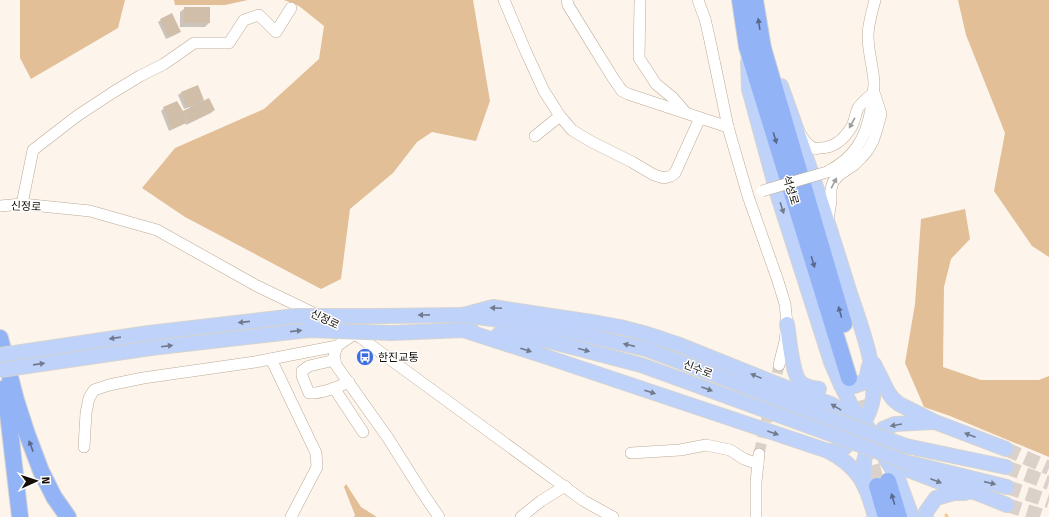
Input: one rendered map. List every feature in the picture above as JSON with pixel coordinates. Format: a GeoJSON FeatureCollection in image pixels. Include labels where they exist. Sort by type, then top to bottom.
{"type":"FeatureCollection","features":[{"type":"Feature","properties":{"kind":"highway","name":"석성로"},"geometry":{"type":"LineString","coordinates":[[740,0],[747,47],[850,380]]}},
{"type":"Feature","properties":{"kind":"highway","name":"석성로"},"geometry":{"type":"LineString","coordinates":[[755,0],[763,48],[850,380]]}},
{"type":"Feature","properties":{"kind":"highway"},"geometry":{"type":"LineString","coordinates":[[0,338],[26,434],[38,464],[54,497],[68,517]]}},
{"type":"Feature","properties":{"kind":"highway"},"geometry":{"type":"LineString","coordinates":[[0,348],[20,517]]}},
{"type":"Feature","properties":{"kind":"highway"},"geometry":{"type":"LineString","coordinates":[[882,482],[886,517]]}},
{"type":"Feature","properties":{"kind":"highway"},"geometry":{"type":"LineString","coordinates":[[882,482],[899,517]]}},
{"type":"Feature","properties":{"kind":"main road"},"geometry":{"type":"LineString","coordinates":[[747,47],[749,89],[778,196],[831,362],[826,384],[819,390],[814,392],[792,390]]}},
{"type":"Feature","properties":{"kind":"main road"},"geometry":{"type":"LineString","coordinates":[[763,48],[782,86],[797,129],[828,221],[870,358],[873,391],[870,408],[859,432],[848,445],[838,451],[828,451]]}},
{"type":"Feature","properties":{"kind":"main road"},"geometry":{"type":"LineString","coordinates":[[463,315],[493,307],[620,327],[647,334],[677,344],[831,404],[862,425]]}},
{"type":"Feature","properties":{"kind":"main road","name":"신수로"},"geometry":{"type":"LineString","coordinates":[[0,355],[149,333],[296,316],[463,315],[550,327],[646,349],[906,446],[1006,467]]}},
{"type":"Feature","properties":{"kind":"main road"},"geometry":{"type":"LineString","coordinates":[[787,324],[796,377],[800,382],[807,386],[819,390]]}},
{"type":"Feature","properties":{"kind":"main road","name":"신수로"},"geometry":{"type":"LineString","coordinates":[[0,370],[151,348],[309,330],[392,333],[463,330],[549,341],[641,365],[911,464],[1007,487]]}},
{"type":"Feature","properties":{"kind":"main road"},"geometry":{"type":"LineString","coordinates":[[463,330],[828,451],[839,457],[853,469],[882,482]]}},
{"type":"Feature","properties":{"kind":"main road"},"geometry":{"type":"LineString","coordinates":[[850,380],[847,387],[857,386],[866,380],[870,358]]}},
{"type":"Feature","properties":{"kind":"main road"},"geometry":{"type":"LineString","coordinates":[[870,358],[893,399],[935,422],[1006,449]]}},
{"type":"Feature","properties":{"kind":"main road"},"geometry":{"type":"LineString","coordinates":[[831,362],[850,380],[851,405],[862,425],[874,440],[892,458],[906,469],[945,484],[977,493],[1007,505]]}},
{"type":"Feature","properties":{"kind":"main road"},"geometry":{"type":"LineString","coordinates":[[912,517],[864,461],[867,450],[883,428],[894,424],[935,422]]}},
{"type":"Feature","properties":{"kind":"main road"},"geometry":{"type":"LineString","coordinates":[[874,440],[882,482]]}},
{"type":"Feature","properties":{"kind":"main road"},"geometry":{"type":"LineString","coordinates":[[871,503],[882,482],[890,475],[881,477],[872,486],[871,503],[875,517]]}},
{"type":"Feature","properties":{"kind":"main road"},"geometry":{"type":"LineString","coordinates":[[926,517],[926,512],[936,498],[954,494],[977,493]]}},
{"type":"Feature","properties":{"kind":"street"},"geometry":{"type":"LineString","coordinates":[[504,0],[544,91],[560,116],[572,130],[590,141],[664,178],[675,173],[700,118]]}},
{"type":"Feature","properties":{"kind":"street"},"geometry":{"type":"LineString","coordinates":[[567,0],[568,5],[586,35],[622,91],[728,128]]}},
{"type":"Feature","properties":{"kind":"street"},"geometry":{"type":"LineString","coordinates":[[698,0],[709,36],[728,128],[748,196],[785,304],[787,324],[785,341],[779,365]]}},
{"type":"Feature","properties":{"kind":"street"},"geometry":{"type":"LineString","coordinates":[[828,221],[833,182],[839,175],[854,165],[868,150],[877,129],[880,114],[874,92],[868,37],[869,25],[876,0]]}},
{"type":"Feature","properties":{"kind":"street"},"geometry":{"type":"LineString","coordinates":[[640,3],[639,58],[656,84],[673,98],[686,114]]}},
{"type":"Feature","properties":{"kind":"street"},"geometry":{"type":"LineString","coordinates":[[22,204],[33,150],[76,116],[140,76],[164,64],[194,43],[229,43],[244,20],[259,15],[276,32],[291,8]]}},
{"type":"Feature","properties":{"kind":"street"},"geometry":{"type":"LineString","coordinates":[[748,196],[827,172],[839,166],[853,154],[861,142],[866,129],[874,92]]}},
{"type":"Feature","properties":{"kind":"street"},"geometry":{"type":"LineString","coordinates":[[797,129],[807,144],[814,148],[831,146],[839,142],[845,136],[856,118],[858,108],[874,92]]}},
{"type":"Feature","properties":{"kind":"street"},"geometry":{"type":"LineString","coordinates":[[534,136],[560,116]]}},
{"type":"Feature","properties":{"kind":"street","name":"신정로"},"geometry":{"type":"LineString","coordinates":[[0,206],[22,204],[90,211],[157,230],[257,286],[362,338],[584,501],[613,517]]}},
{"type":"Feature","properties":{"kind":"street"},"geometry":{"type":"LineString","coordinates":[[84,447],[86,413],[89,398],[94,390],[109,385],[142,378],[255,362],[337,346],[354,334]]}},
{"type":"Feature","properties":{"kind":"street"},"geometry":{"type":"LineString","coordinates":[[337,346],[334,356],[336,365],[388,438],[422,492],[440,517]]}},
{"type":"Feature","properties":{"kind":"street"},"geometry":{"type":"LineString","coordinates":[[271,359],[316,453],[317,467],[291,517]]}},
{"type":"Feature","properties":{"kind":"street"},"geometry":{"type":"LineString","coordinates":[[335,360],[309,366],[302,371],[302,376],[309,393],[334,388],[349,382]]}},
{"type":"Feature","properties":{"kind":"street"},"geometry":{"type":"LineString","coordinates":[[334,388],[363,432]]}},
{"type":"Feature","properties":{"kind":"street"},"geometry":{"type":"LineString","coordinates":[[631,453],[680,450],[706,445],[730,450],[744,459],[758,459],[756,482],[756,517]]}},
{"type":"Feature","properties":{"kind":"street"},"geometry":{"type":"LineString","coordinates":[[521,517],[541,501],[565,486]]}},
{"type":"Feature","properties":{"kind":"shaded area"},"geometry":{"type":"Polygon","coordinates":[[[20,0],[125,0],[118,28],[31,79],[20,58],[20,0]]]}},
{"type":"Feature","properties":{"kind":"shaded area"},"geometry":{"type":"Polygon","coordinates":[[[174,0],[248,0],[225,5],[175,5],[174,0]]]}},
{"type":"Feature","properties":{"kind":"shaded area"},"geometry":{"type":"Polygon","coordinates":[[[284,0],[473,0],[490,101],[476,141],[432,132],[417,142],[393,173],[350,209],[341,279],[321,289],[185,217],[142,188],[175,148],[264,109],[319,59],[324,26],[299,6],[284,0]]]}},
{"type":"Feature","properties":{"kind":"shaded area"},"geometry":{"type":"Polygon","coordinates":[[[958,0],[1049,0],[1049,257],[1032,246],[994,191],[1005,133],[966,35],[958,0]]]}},
{"type":"Feature","properties":{"kind":"shaded area"},"geometry":{"type":"Polygon","coordinates":[[[965,209],[970,239],[951,259],[944,287],[943,367],[981,380],[1039,380],[1049,376],[1049,457],[950,416],[924,407],[905,363],[915,304],[921,219],[965,209]]]}},
{"type":"Feature","properties":{"kind":"shaded area"},"geometry":{"type":"Polygon","coordinates":[[[346,484],[361,507],[377,517],[354,517],[355,515],[344,487],[346,484]]]}},
{"type":"Feature","properties":{"kind":"building"},"geometry":{"type":"Polygon","coordinates":[[[184,7],[210,7],[210,23],[184,23],[184,7]]]}},
{"type":"Feature","properties":{"kind":"building"},"geometry":{"type":"Polygon","coordinates":[[[172,13],[181,32],[169,37],[160,19],[172,13]]]}},
{"type":"Feature","properties":{"kind":"building"},"geometry":{"type":"Polygon","coordinates":[[[198,85],[204,100],[187,107],[181,92],[198,85]]]}},
{"type":"Feature","properties":{"kind":"building"},"geometry":{"type":"Polygon","coordinates":[[[209,98],[215,110],[189,123],[183,111],[209,98]]]}},
{"type":"Feature","properties":{"kind":"building"},"geometry":{"type":"Polygon","coordinates":[[[177,101],[183,111],[186,123],[172,129],[163,107],[177,101]]]}},
{"type":"Feature","properties":{"kind":"tunnel"},"geometry":{"type":"LineString","coordinates":[[759,454],[779,365]]}},
{"type":"Feature","properties":{"kind":"tunnel"},"geometry":{"type":"LineString","coordinates":[[859,376],[871,420]]}},
{"type":"Feature","properties":{"kind":"tunnel"},"geometry":{"type":"LineString","coordinates":[[866,442],[877,486]]}},
{"type":"Feature","properties":{"kind":"tunnel"},"geometry":{"type":"LineString","coordinates":[[1006,449],[1049,468]]}},
{"type":"Feature","properties":{"kind":"tunnel"},"geometry":{"type":"LineString","coordinates":[[1006,467],[1049,483]]}},
{"type":"Feature","properties":{"kind":"tunnel"},"geometry":{"type":"LineString","coordinates":[[1007,487],[1049,501]]}},
{"type":"Feature","properties":{"kind":"tunnel"},"geometry":{"type":"LineString","coordinates":[[1007,505],[1046,517]]}},
{"type":"Feature","properties":{"kind":"place","name":"한진교통"},"geometry":{"type":"Point","coordinates":[365,357]}}]}
